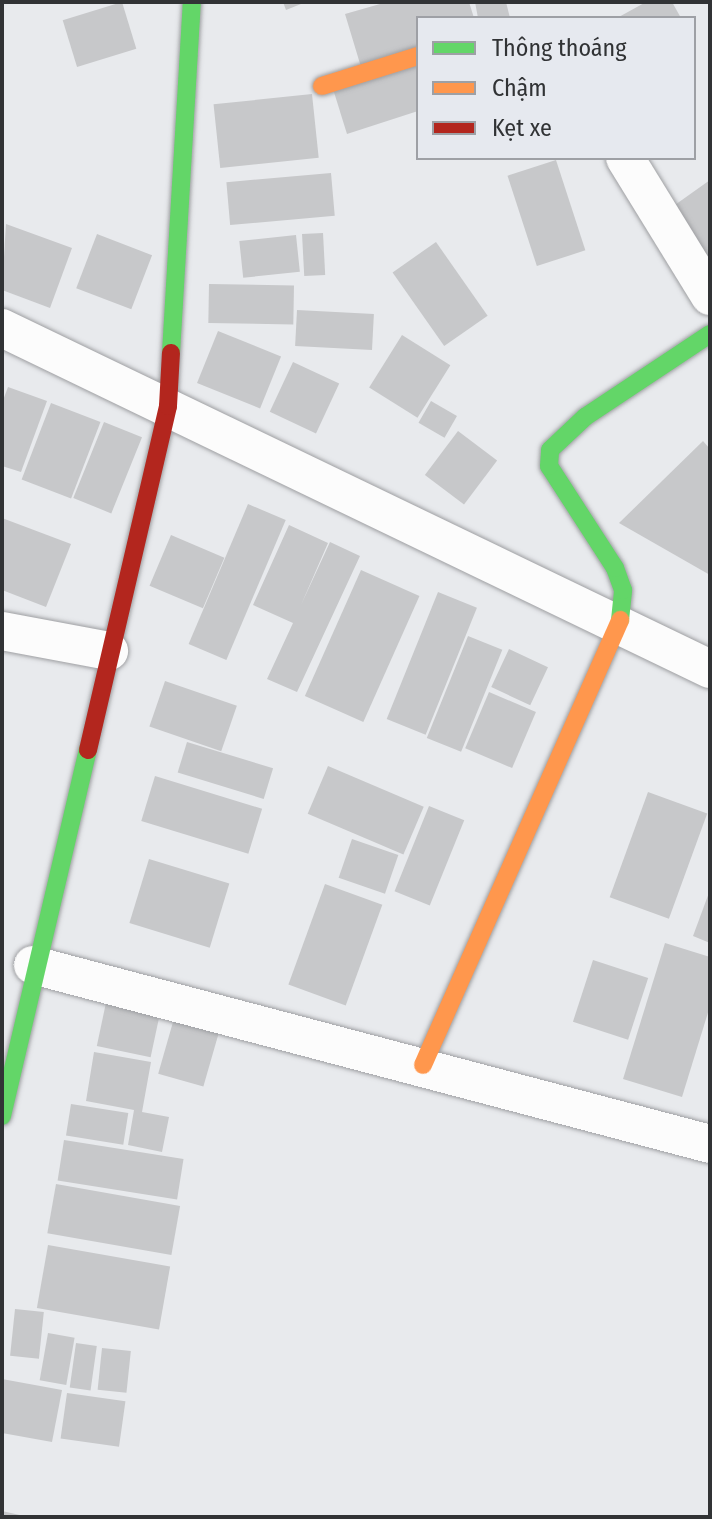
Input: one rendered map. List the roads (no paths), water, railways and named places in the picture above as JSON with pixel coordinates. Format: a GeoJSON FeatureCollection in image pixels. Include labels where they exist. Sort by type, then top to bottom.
{"type":"FeatureCollection","features":[{"type":"Feature","properties":{"kind":"street"},"geometry":{"type":"LineString","coordinates":[[2,1116],[33,965],[168,406],[192,2]]}},
{"type":"Feature","properties":{"kind":"street"},"geometry":{"type":"LineString","coordinates":[[322,86],[416,57]]}},
{"type":"Feature","properties":{"kind":"street"},"geometry":{"type":"LineString","coordinates":[[626,160],[710,296]]}},
{"type":"Feature","properties":{"kind":"street"},"geometry":{"type":"LineString","coordinates":[[2,328],[710,669]]}},
{"type":"Feature","properties":{"kind":"street"},"geometry":{"type":"LineString","coordinates":[[423,1065],[620,624],[623,590],[615,568],[549,466],[550,450],[585,417],[710,334]]}},
{"type":"Feature","properties":{"kind":"street"},"geometry":{"type":"LineString","coordinates":[[2,631],[109,651]]}},
{"type":"Feature","properties":{"kind":"street"},"geometry":{"type":"LineString","coordinates":[[33,965],[423,1065],[710,1144]]}}]}
